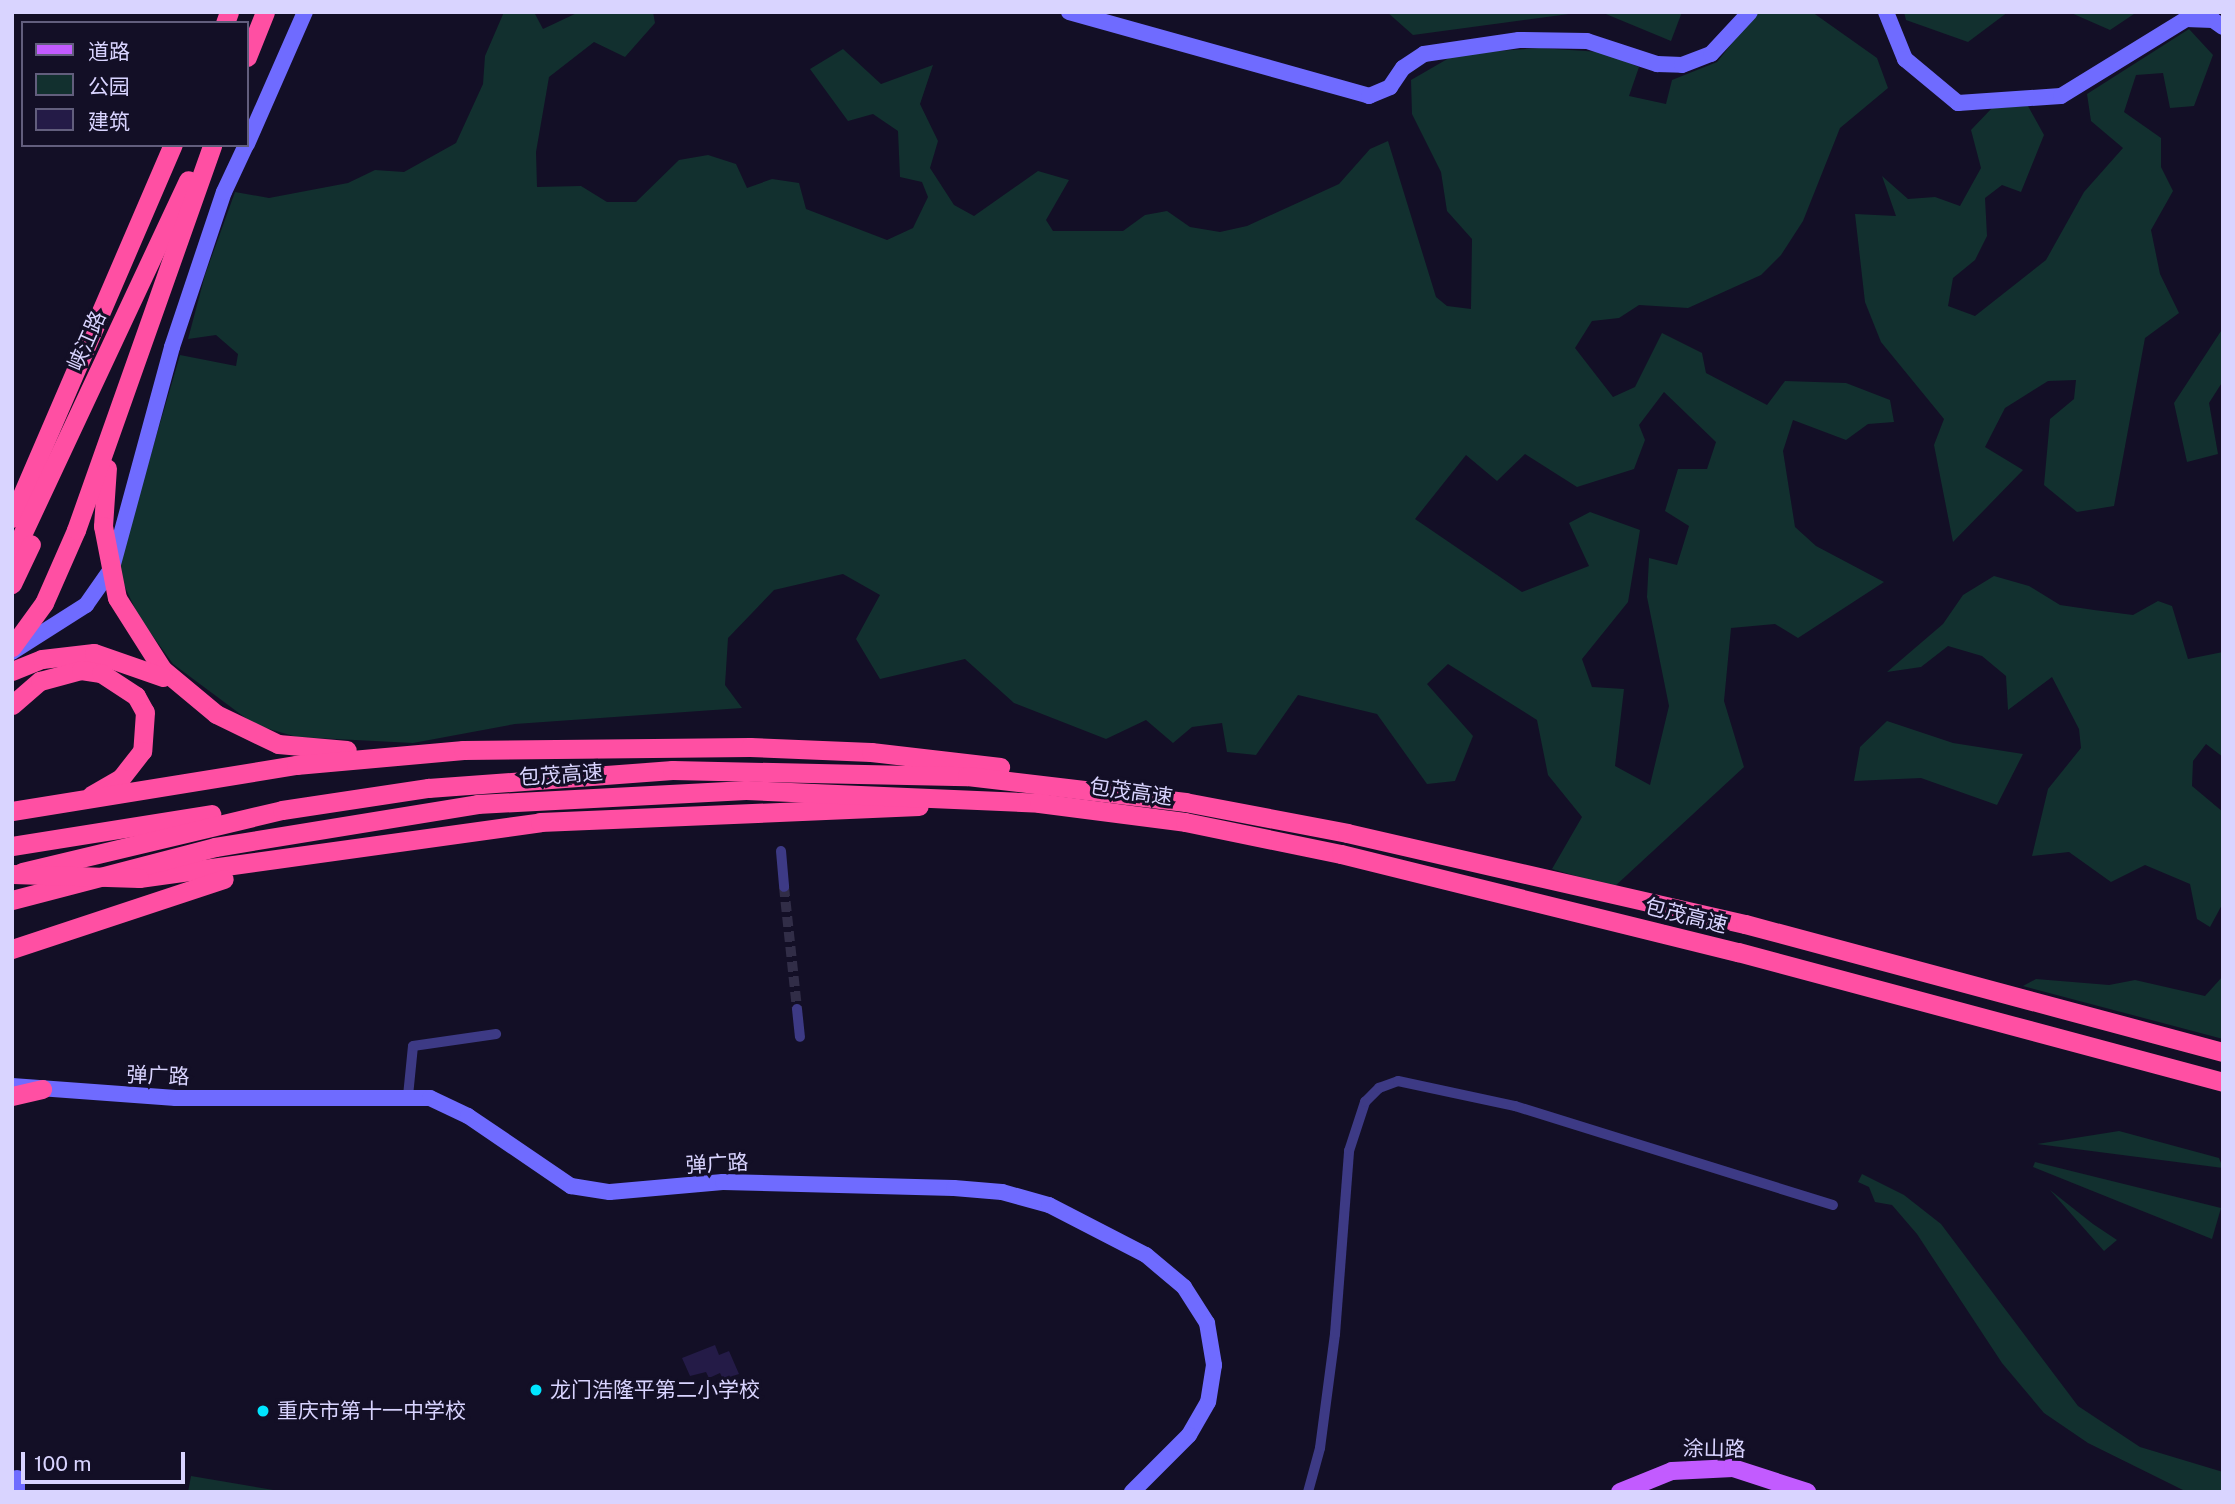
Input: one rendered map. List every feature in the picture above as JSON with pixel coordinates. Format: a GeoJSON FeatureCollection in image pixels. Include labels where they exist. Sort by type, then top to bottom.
{"type":"FeatureCollection","features":[{"type":"Feature","properties":{"kind":"highway"},"geometry":{"type":"LineString","coordinates":[[248,54],[265,12]]}},
{"type":"Feature","properties":{"kind":"highway","name":"峡江路"},"geometry":{"type":"LineString","coordinates":[[12,518],[172,147]]}},
{"type":"Feature","properties":{"kind":"highway","name":"峡江路"},"geometry":{"type":"LineString","coordinates":[[12,556],[205,147]]}},
{"type":"Feature","properties":{"kind":"highway"},"geometry":{"type":"LineString","coordinates":[[12,649],[44,603],[76,530],[211,147]]}},
{"type":"Feature","properties":{"kind":"highway"},"geometry":{"type":"LineString","coordinates":[[12,487],[85,352]]}},
{"type":"Feature","properties":{"kind":"highway"},"geometry":{"type":"LineString","coordinates":[[119,409],[103,526],[117,598],[147,652],[181,689]]}},
{"type":"Feature","properties":{"kind":"highway"},"geometry":{"type":"LineString","coordinates":[[12,584],[53,472]]}},
{"type":"Feature","properties":{"kind":"highway"},"geometry":{"type":"LineString","coordinates":[[12,671],[42,659],[94,653],[137,664],[181,689],[216,714],[278,744],[404,753]]}},
{"type":"Feature","properties":{"kind":"highway"},"geometry":{"type":"LineString","coordinates":[[12,705],[40,681],[60,672],[91,671],[136,696],[145,712],[146,732],[142,751],[121,778],[68,805]]}},
{"type":"Feature","properties":{"kind":"highway"},"geometry":{"type":"LineString","coordinates":[[12,811],[68,805],[296,765],[404,753],[659,746],[859,752],[969,762],[1114,792]]}},
{"type":"Feature","properties":{"kind":"highway","name":"包茂高速"},"geometry":{"type":"LineString","coordinates":[[12,875],[282,810],[478,783],[710,769],[918,772],[1114,792],[1347,833],[1732,921],[2223,1052]]}},
{"type":"Feature","properties":{"kind":"highway","name":"包茂高速"},"geometry":{"type":"LineString","coordinates":[[12,900],[276,835],[489,803],[746,790],[1039,803],[1185,822],[1341,854],[1738,952],[2223,1082]]}},
{"type":"Feature","properties":{"kind":"highway"},"geometry":{"type":"LineString","coordinates":[[12,875],[173,876],[463,830],[673,812],[1039,803]]}},
{"type":"Feature","properties":{"kind":"highway"},"geometry":{"type":"LineString","coordinates":[[12,846],[178,817],[282,810]]}},
{"type":"Feature","properties":{"kind":"highway"},"geometry":{"type":"LineString","coordinates":[[12,949],[162,897],[334,850]]}},
{"type":"Feature","properties":{"kind":"highway"},"geometry":{"type":"LineString","coordinates":[[12,1096],[42,1089]]}},
{"type":"Feature","properties":{"kind":"main road","name":"涂山路"},"geometry":{"type":"LineString","coordinates":[[1620,1492],[1672,1471],[1733,1468],[1807,1492]]}},
{"type":"Feature","properties":{"kind":"street"},"geometry":{"type":"LineString","coordinates":[[248,140],[306,12]]}},
{"type":"Feature","properties":{"kind":"street"},"geometry":{"type":"LineString","coordinates":[[1069,12],[1368,96],[1390,88],[1403,68],[1424,54],[1519,40],[1587,41],[1657,64],[1682,65],[1711,54],[1750,12]]}},
{"type":"Feature","properties":{"kind":"street"},"geometry":{"type":"LineString","coordinates":[[1886,12],[1905,59],[1958,103],[2061,96],[2186,19],[2213,20],[2223,27]]}},
{"type":"Feature","properties":{"kind":"street"},"geometry":{"type":"LineString","coordinates":[[12,649],[86,605],[112,568],[172,347],[224,192],[245,147]]}},
{"type":"Feature","properties":{"kind":"street"},"geometry":{"type":"LineString","coordinates":[[781,851],[784,887]]}},
{"type":"Feature","properties":{"kind":"street"},"geometry":{"type":"LineString","coordinates":[[797,1009],[800,1037]]}},
{"type":"Feature","properties":{"kind":"street"},"geometry":{"type":"LineString","coordinates":[[408,1096],[413,1046],[496,1034]]}},
{"type":"Feature","properties":{"kind":"street"},"geometry":{"type":"LineString","coordinates":[[1308,1492],[1320,1448],[1335,1334],[1349,1150],[1365,1102],[1379,1088],[1398,1081],[1515,1106],[1833,1205]]}},
{"type":"Feature","properties":{"kind":"street","name":"弹广路"},"geometry":{"type":"LineString","coordinates":[[12,1086],[176,1098],[430,1098],[468,1116],[571,1186],[610,1192],[723,1182],[1002,1192],[1049,1205],[1146,1255],[1184,1287],[1207,1323],[1214,1365],[1208,1402],[1189,1435],[1132,1492]]}},
{"type":"Feature","properties":{"kind":"green space"},"geometry":{"type":"Polygon","coordinates":[[[504,12],[534,12],[543,29],[579,12],[653,12],[655,23],[625,57],[594,42],[549,77],[536,152],[537,187],[581,186],[607,202],[636,202],[679,160],[708,155],[736,164],[747,188],[772,179],[799,183],[806,209],[887,240],[913,228],[928,197],[922,182],[900,177],[898,131],[873,114],[848,121],[810,69],[843,49],[881,84],[933,65],[920,104],[938,141],[930,168],[954,205],[974,216],[1038,171],[1069,180],[1046,220],[1053,231],[1123,231],[1145,215],[1167,211],[1190,227],[1220,232],[1247,226],[1339,184],[1370,149],[1388,141],[1436,297],[1447,306],[1471,309],[1472,239],[1447,211],[1441,172],[1412,114],[1411,80],[1456,54],[1539,48],[1601,52],[1639,67],[1629,96],[1666,104],[1672,80],[1717,62],[1757,12],[1812,12],[1877,58],[1888,88],[1840,128],[1803,221],[1781,255],[1761,275],[1688,308],[1639,305],[1619,318],[1592,321],[1575,348],[1613,397],[1635,387],[1662,333],[1702,353],[1706,373],[1767,405],[1785,381],[1846,383],[1890,400],[1894,422],[1868,424],[1846,440],[1793,420],[1783,451],[1795,527],[1816,546],[1884,582],[1798,638],[1775,624],[1731,628],[1724,701],[1744,767],[1614,887],[1552,869],[1582,817],[1548,775],[1537,720],[1448,664],[1427,684],[1473,736],[1455,781],[1427,784],[1377,714],[1298,695],[1256,755],[1227,752],[1222,723],[1192,727],[1173,743],[1146,720],[1106,739],[1014,703],[965,659],[880,679],[856,639],[880,595],[843,574],[774,590],[728,638],[725,685],[742,708],[515,724],[413,743],[297,737],[255,725],[173,664],[139,617],[117,570],[180,355],[236,366],[238,354],[216,335],[188,339],[205,275],[235,192],[269,198],[348,183],[375,170],[404,172],[456,143],[483,84],[485,56],[504,12]],[[1664,392],[1639,425],[1645,440],[1634,469],[1577,487],[1525,454],[1497,481],[1466,455],[1415,519],[1522,592],[1589,566],[1569,523],[1590,512],[1640,530],[1628,602],[1582,659],[1592,687],[1624,689],[1615,766],[1650,785],[1669,706],[1647,597],[1649,558],[1677,565],[1689,526],[1665,511],[1678,469],[1707,469],[1716,442],[1664,392]]]}},
{"type":"Feature","properties":{"kind":"green space"},"geometry":{"type":"Polygon","coordinates":[[[1387,12],[1584,12],[1413,35],[1387,12]]]}},
{"type":"Feature","properties":{"kind":"green space"},"geometry":{"type":"Polygon","coordinates":[[[1601,12],[1682,12],[1671,41],[1601,12]]]}},
{"type":"Feature","properties":{"kind":"green space"},"geometry":{"type":"Polygon","coordinates":[[[1904,12],[2008,12],[1968,42],[1906,20],[1904,12]]]}},
{"type":"Feature","properties":{"kind":"green space"},"geometry":{"type":"Polygon","coordinates":[[[2069,12],[2137,12],[2110,30],[2069,12]]]}},
{"type":"Feature","properties":{"kind":"green space"},"geometry":{"type":"Polygon","coordinates":[[[2189,29],[2213,55],[2194,106],[2170,108],[2163,73],[2136,75],[2124,112],[2161,138],[2161,167],[2173,191],[2151,230],[2160,274],[2179,313],[2145,338],[2114,506],[2077,512],[2044,485],[2050,419],[2074,399],[2076,380],[2048,381],[2005,408],[1985,447],[2023,470],[1953,542],[1934,445],[1944,419],[1881,342],[1865,302],[1855,214],[1896,216],[1882,176],[1908,199],[1935,197],[1960,206],[1981,168],[1971,130],[1992,108],[2028,106],[2044,135],[2021,192],[2002,185],[1985,198],[1987,236],[1975,260],[1953,278],[1948,306],[1975,316],[2046,260],[2084,192],[2123,148],[2091,121],[2087,94],[2189,29]]]}},
{"type":"Feature","properties":{"kind":"green space"},"geometry":{"type":"Polygon","coordinates":[[[2223,328],[2223,381],[2209,403],[2218,454],[2187,462],[2174,403],[2223,328]]]}},
{"type":"Feature","properties":{"kind":"green space"},"geometry":{"type":"Polygon","coordinates":[[[1994,576],[2029,586],[2060,605],[2133,615],[2158,601],[2172,606],[2188,659],[2223,652],[2223,757],[2206,744],[2193,761],[2192,786],[2223,812],[2223,903],[2210,927],[2197,919],[2190,884],[2145,865],[2111,882],[2069,852],[2032,856],[2048,789],[2081,748],[2079,729],[2052,677],[2008,710],[2006,676],[1982,656],[1948,646],[1921,667],[1887,672],[1943,624],[1963,595],[1994,576]]]}},
{"type":"Feature","properties":{"kind":"green space"},"geometry":{"type":"Polygon","coordinates":[[[1887,721],[1953,743],[2023,754],[1997,805],[1921,778],[1854,781],[1860,747],[1887,721]]]}},
{"type":"Feature","properties":{"kind":"green space"},"geometry":{"type":"Polygon","coordinates":[[[2223,976],[2223,1039],[2023,986],[2036,979],[2109,985],[2135,980],[2205,996],[2223,976]]]}},
{"type":"Feature","properties":{"kind":"green space"},"geometry":{"type":"Polygon","coordinates":[[[2119,1131],[2219,1158],[2223,1168],[2037,1144],[2119,1131]]]}},
{"type":"Feature","properties":{"kind":"green space"},"geometry":{"type":"Polygon","coordinates":[[[2035,1162],[2221,1208],[2212,1239],[2033,1167],[2035,1162]]]}},
{"type":"Feature","properties":{"kind":"green space"},"geometry":{"type":"Polygon","coordinates":[[[1862,1174],[1904,1195],[1941,1224],[2078,1406],[2140,1447],[2223,1472],[2223,1492],[2187,1492],[2088,1443],[2044,1413],[2002,1363],[1917,1234],[1892,1205],[1875,1202],[1869,1187],[1858,1182],[1862,1174]]]}},
{"type":"Feature","properties":{"kind":"green space"},"geometry":{"type":"Polygon","coordinates":[[[2050,1190],[2093,1224],[2117,1240],[2104,1251],[2050,1190]]]}},
{"type":"Feature","properties":{"kind":"green space"},"geometry":{"type":"Polygon","coordinates":[[[191,1476],[285,1492],[188,1492],[191,1476]]]}},
{"type":"Feature","properties":{"kind":"building"},"geometry":{"type":"Polygon","coordinates":[[[715,1345],[719,1355],[729,1351],[739,1374],[723,1379],[720,1373],[709,1378],[706,1372],[690,1376],[682,1358],[715,1345]]]}},
{"type":"Feature","properties":{"kind":"tunnel"},"geometry":{"type":"LineString","coordinates":[[784,887],[797,1009]]}},
{"type":"Feature","properties":{"kind":"place","name":"龙门浩隆平第二小学校"},"geometry":{"type":"Point","coordinates":[536,1390]}},
{"type":"Feature","properties":{"kind":"place","name":"重庆市第十一中学校"},"geometry":{"type":"Point","coordinates":[263,1411]}}]}
